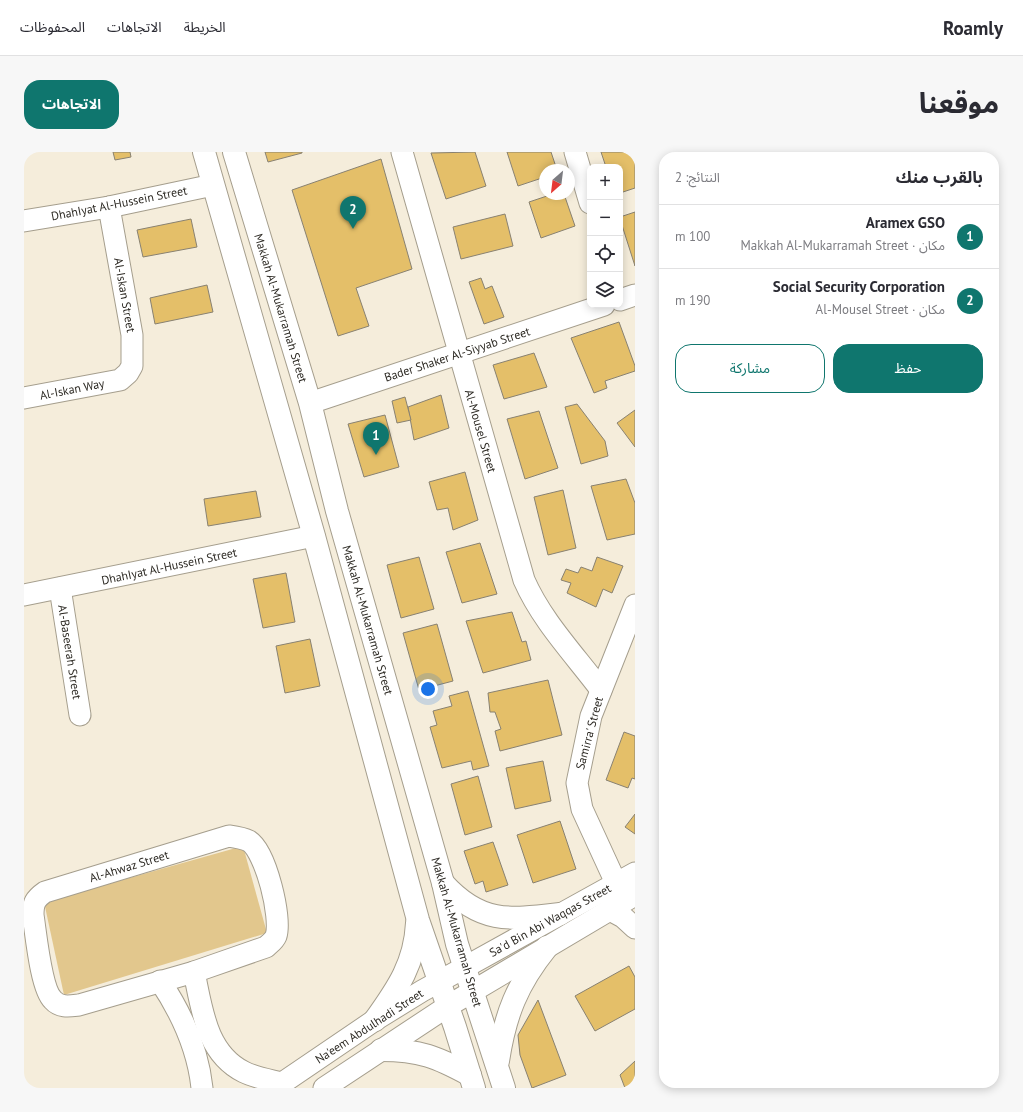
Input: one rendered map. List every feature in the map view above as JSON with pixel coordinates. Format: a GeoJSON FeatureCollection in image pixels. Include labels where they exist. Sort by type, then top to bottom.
{"type":"FeatureCollection","features":[{"type":"Feature","properties":{"kind":"main road"},"geometry":{"type":"LineString","coordinates":[[204,152],[314,536],[418,920],[440,982],[472,1082]]}},
{"type":"Feature","properties":{"kind":"main road","name":"Makkah Al-Mukarramah Street"},"geometry":{"type":"LineString","coordinates":[[234,152],[310,403],[337,511],[443,883],[464,967],[504,1088]]}},
{"type":"Feature","properties":{"kind":"main road"},"geometry":{"type":"LineString","coordinates":[[443,883],[464,903],[486,915],[523,917],[560,914]]}},
{"type":"Feature","properties":{"kind":"main road"},"geometry":{"type":"LineString","coordinates":[[375,1020],[403,978],[409,965],[416,942],[418,920]]}},
{"type":"Feature","properties":{"kind":"main road"},"geometry":{"type":"LineString","coordinates":[[497,1064],[501,1036],[509,1012],[532,966],[547,947]]}},
{"type":"Feature","properties":{"kind":"main road"},"geometry":{"type":"LineString","coordinates":[[381,1050],[421,1052],[444,1061],[472,1082]]}},
{"type":"Feature","properties":{"kind":"street","name":"Al-Mousel Street"},"geometry":{"type":"LineString","coordinates":[[402,152],[524,580],[543,615],[600,690]]}},
{"type":"Feature","properties":{"kind":"street"},"geometry":{"type":"LineString","coordinates":[[575,152],[589,200]]}},
{"type":"Feature","properties":{"kind":"street","name":"DhahIyat Al-Hussein Street"},"geometry":{"type":"LineString","coordinates":[[24,221],[109,207],[213,185]]}},
{"type":"Feature","properties":{"kind":"street","name":"Al-Iskan Street"},"geometry":{"type":"LineString","coordinates":[[109,207],[132,334],[132,366],[128,373],[120,380]]}},
{"type":"Feature","properties":{"kind":"street"},"geometry":{"type":"LineString","coordinates":[[623,299],[635,296]]}},
{"type":"Feature","properties":{"kind":"street","name":"Bader Shaker Al-Siyyab Street"},"geometry":{"type":"LineString","coordinates":[[310,403],[595,308]]}},
{"type":"Feature","properties":{"kind":"street","name":"Al-Iskan Way"},"geometry":{"type":"LineString","coordinates":[[24,398],[120,380]]}},
{"type":"Feature","properties":{"kind":"street","name":"DhahIyat Al-Hussein Street"},"geometry":{"type":"LineString","coordinates":[[24,595],[314,536]]}},
{"type":"Feature","properties":{"kind":"street","name":"Al-Baseerah Street"},"geometry":{"type":"LineString","coordinates":[[60,588],[80,715]]}},
{"type":"Feature","properties":{"kind":"street","name":"Samirra' Street"},"geometry":{"type":"LineString","coordinates":[[616,883],[582,809],[577,783],[587,734],[600,690],[635,605]]}},
{"type":"Feature","properties":{"kind":"street","name":"Al-Ahwaz Street"},"geometry":{"type":"LineString","coordinates":[[229,836],[250,842],[257,850],[270,880],[277,916],[275,938],[266,947],[194,972],[80,1005],[61,1006],[54,1002],[46,990],[33,915],[33,904],[37,898],[45,892],[229,836]]}},
{"type":"Feature","properties":{"kind":"street","name":"Sa'd Bin Abi Waqqas Street"},"geometry":{"type":"LineString","coordinates":[[464,967],[635,873]]}},
{"type":"Feature","properties":{"kind":"street","name":"Sa'd Bin Abi Waqqas Street"},"geometry":{"type":"LineString","coordinates":[[472,991],[635,895]]}},
{"type":"Feature","properties":{"kind":"street"},"geometry":{"type":"LineString","coordinates":[[635,902],[635,928]]}},
{"type":"Feature","properties":{"kind":"street"},"geometry":{"type":"LineString","coordinates":[[610,910],[624,917],[635,928]]}},
{"type":"Feature","properties":{"kind":"street","name":"Na'eem Abdulhadi Street"},"geometry":{"type":"LineString","coordinates":[[279,1086],[375,1020],[464,967]]}},
{"type":"Feature","properties":{"kind":"street"},"geometry":{"type":"LineString","coordinates":[[194,972],[204,1020],[212,1042],[227,1060],[244,1072],[279,1086]]}},
{"type":"Feature","properties":{"kind":"street"},"geometry":{"type":"LineString","coordinates":[[160,981],[175,1004],[187,1029],[200,1072],[202,1088]]}},
{"type":"Feature","properties":{"kind":"street"},"geometry":{"type":"LineString","coordinates":[[324,1088],[472,991]]}},
{"type":"Feature","properties":{"kind":"shaded area"},"geometry":{"type":"Polygon","coordinates":[[[243,846],[267,933],[64,995],[44,902],[243,846]]]}},
{"type":"Feature","properties":{"kind":"building"},"geometry":{"type":"Polygon","coordinates":[[[113,152],[130,152],[131,157],[115,160],[113,152]]]}},
{"type":"Feature","properties":{"kind":"building"},"geometry":{"type":"Polygon","coordinates":[[[265,152],[302,152],[302,153],[268,162],[265,152]]]}},
{"type":"Feature","properties":{"kind":"building"},"geometry":{"type":"Polygon","coordinates":[[[475,152],[486,186],[446,199],[431,153],[475,152]]]}},
{"type":"Feature","properties":{"kind":"building"},"geometry":{"type":"Polygon","coordinates":[[[507,152],[551,152],[555,164],[539,164],[539,179],[518,186],[507,152]]]}},
{"type":"Feature","properties":{"kind":"building"},"geometry":{"type":"Polygon","coordinates":[[[601,152],[632,152],[635,160],[635,188],[623,192],[623,164],[605,164],[601,152]]]}},
{"type":"Feature","properties":{"kind":"building"},"geometry":{"type":"Polygon","coordinates":[[[381,159],[412,269],[356,288],[369,326],[338,336],[292,190],[381,159]]]}},
{"type":"Feature","properties":{"kind":"building"},"geometry":{"type":"Polygon","coordinates":[[[539,199],[539,200],[566,200],[575,226],[541,238],[529,202],[539,199]]]}},
{"type":"Feature","properties":{"kind":"building"},"geometry":{"type":"Polygon","coordinates":[[[635,212],[635,266],[623,228],[623,216],[635,212]]]}},
{"type":"Feature","properties":{"kind":"building"},"geometry":{"type":"Polygon","coordinates":[[[505,214],[513,246],[461,259],[453,227],[505,214]]]}},
{"type":"Feature","properties":{"kind":"building"},"geometry":{"type":"Polygon","coordinates":[[[191,219],[197,247],[143,257],[137,230],[191,219]]]}},
{"type":"Feature","properties":{"kind":"building"},"geometry":{"type":"Polygon","coordinates":[[[481,278],[485,289],[492,286],[504,317],[484,324],[469,282],[481,278]]]}},
{"type":"Feature","properties":{"kind":"building"},"geometry":{"type":"Polygon","coordinates":[[[207,285],[213,312],[155,324],[150,298],[207,285]]]}},
{"type":"Feature","properties":{"kind":"building"},"geometry":{"type":"Polygon","coordinates":[[[619,322],[635,366],[635,371],[605,381],[607,388],[594,393],[571,338],[619,322]]]}},
{"type":"Feature","properties":{"kind":"building"},"geometry":{"type":"Polygon","coordinates":[[[534,353],[547,387],[504,399],[493,365],[534,353]]]}},
{"type":"Feature","properties":{"kind":"building"},"geometry":{"type":"Polygon","coordinates":[[[441,395],[449,428],[414,440],[408,407],[441,395]]]}},
{"type":"Feature","properties":{"kind":"building"},"geometry":{"type":"Polygon","coordinates":[[[405,397],[411,420],[397,423],[392,401],[405,397]]]}},
{"type":"Feature","properties":{"kind":"building"},"geometry":{"type":"Polygon","coordinates":[[[577,404],[605,441],[608,456],[581,464],[565,407],[577,404]]]}},
{"type":"Feature","properties":{"kind":"building"},"geometry":{"type":"Polygon","coordinates":[[[635,410],[635,447],[617,423],[635,410]]]}},
{"type":"Feature","properties":{"kind":"building"},"geometry":{"type":"Polygon","coordinates":[[[539,411],[558,468],[525,479],[507,419],[539,411]]]}},
{"type":"Feature","properties":{"kind":"building"},"geometry":{"type":"Polygon","coordinates":[[[385,415],[399,467],[364,477],[348,424],[385,415]]]}},
{"type":"Feature","properties":{"kind":"building"},"geometry":{"type":"Polygon","coordinates":[[[465,472],[478,520],[453,530],[448,508],[437,510],[429,482],[465,472]]]}},
{"type":"Feature","properties":{"kind":"building"},"geometry":{"type":"Polygon","coordinates":[[[626,479],[635,503],[635,534],[607,540],[591,486],[626,479]]]}},
{"type":"Feature","properties":{"kind":"building"},"geometry":{"type":"Polygon","coordinates":[[[563,490],[576,548],[548,555],[534,497],[563,490]]]}},
{"type":"Feature","properties":{"kind":"building"},"geometry":{"type":"Polygon","coordinates":[[[256,491],[261,517],[208,526],[204,499],[256,491]]]}},
{"type":"Feature","properties":{"kind":"building"},"geometry":{"type":"Polygon","coordinates":[[[480,543],[497,594],[462,603],[446,552],[480,543]]]}},
{"type":"Feature","properties":{"kind":"building"},"geometry":{"type":"Polygon","coordinates":[[[419,557],[434,609],[401,618],[387,565],[419,557]]]}},
{"type":"Feature","properties":{"kind":"building"},"geometry":{"type":"Polygon","coordinates":[[[597,557],[623,566],[612,593],[603,589],[596,607],[567,593],[571,583],[561,580],[566,569],[578,573],[581,567],[592,571],[597,557]]]}},
{"type":"Feature","properties":{"kind":"building"},"geometry":{"type":"Polygon","coordinates":[[[286,573],[295,622],[263,628],[253,579],[286,573]]]}},
{"type":"Feature","properties":{"kind":"building"},"geometry":{"type":"Polygon","coordinates":[[[512,612],[522,642],[526,641],[531,660],[483,673],[466,621],[512,612]]]}},
{"type":"Feature","properties":{"kind":"building"},"geometry":{"type":"Polygon","coordinates":[[[437,624],[453,681],[419,690],[403,633],[437,624]]]}},
{"type":"Feature","properties":{"kind":"building"},"geometry":{"type":"Polygon","coordinates":[[[310,639],[320,686],[285,693],[276,646],[310,639]]]}},
{"type":"Feature","properties":{"kind":"building"},"geometry":{"type":"Polygon","coordinates":[[[548,680],[562,735],[500,751],[495,731],[501,729],[495,712],[490,712],[488,693],[548,680]]]}},
{"type":"Feature","properties":{"kind":"building"},"geometry":{"type":"Polygon","coordinates":[[[468,691],[489,766],[473,770],[471,761],[442,768],[430,727],[437,725],[433,711],[452,706],[449,696],[468,691]]]}},
{"type":"Feature","properties":{"kind":"building"},"geometry":{"type":"Polygon","coordinates":[[[624,732],[635,736],[635,779],[632,778],[628,788],[606,780],[624,732]]]}},
{"type":"Feature","properties":{"kind":"building"},"geometry":{"type":"Polygon","coordinates":[[[543,761],[551,801],[515,809],[506,768],[543,761]]]}},
{"type":"Feature","properties":{"kind":"building"},"geometry":{"type":"Polygon","coordinates":[[[478,776],[492,827],[465,835],[451,784],[478,776]]]}},
{"type":"Feature","properties":{"kind":"building"},"geometry":{"type":"Polygon","coordinates":[[[635,814],[635,834],[625,827],[635,814]]]}},
{"type":"Feature","properties":{"kind":"building"},"geometry":{"type":"Polygon","coordinates":[[[560,821],[576,869],[533,883],[517,835],[560,821]]]}},
{"type":"Feature","properties":{"kind":"building"},"geometry":{"type":"Polygon","coordinates":[[[493,842],[508,885],[486,892],[483,881],[475,884],[464,851],[493,842]]]}},
{"type":"Feature","properties":{"kind":"building"},"geometry":{"type":"Polygon","coordinates":[[[629,966],[635,977],[635,1009],[595,1031],[575,996],[629,966]]]}},
{"type":"Feature","properties":{"kind":"building"},"geometry":{"type":"Polygon","coordinates":[[[538,1000],[566,1075],[532,1088],[520,1055],[518,1035],[538,1000]]]}},
{"type":"Feature","properties":{"kind":"building"},"geometry":{"type":"Polygon","coordinates":[[[635,1061],[635,1088],[625,1088],[620,1075],[635,1061]]]}},
{"type":"Feature","properties":{"kind":"place","name":"Social Security Corporation"},"geometry":{"type":"Point","coordinates":[353,229]}},
{"type":"Feature","properties":{"kind":"place","name":"Aramex GSO"},"geometry":{"type":"Point","coordinates":[376,455]}}]}
